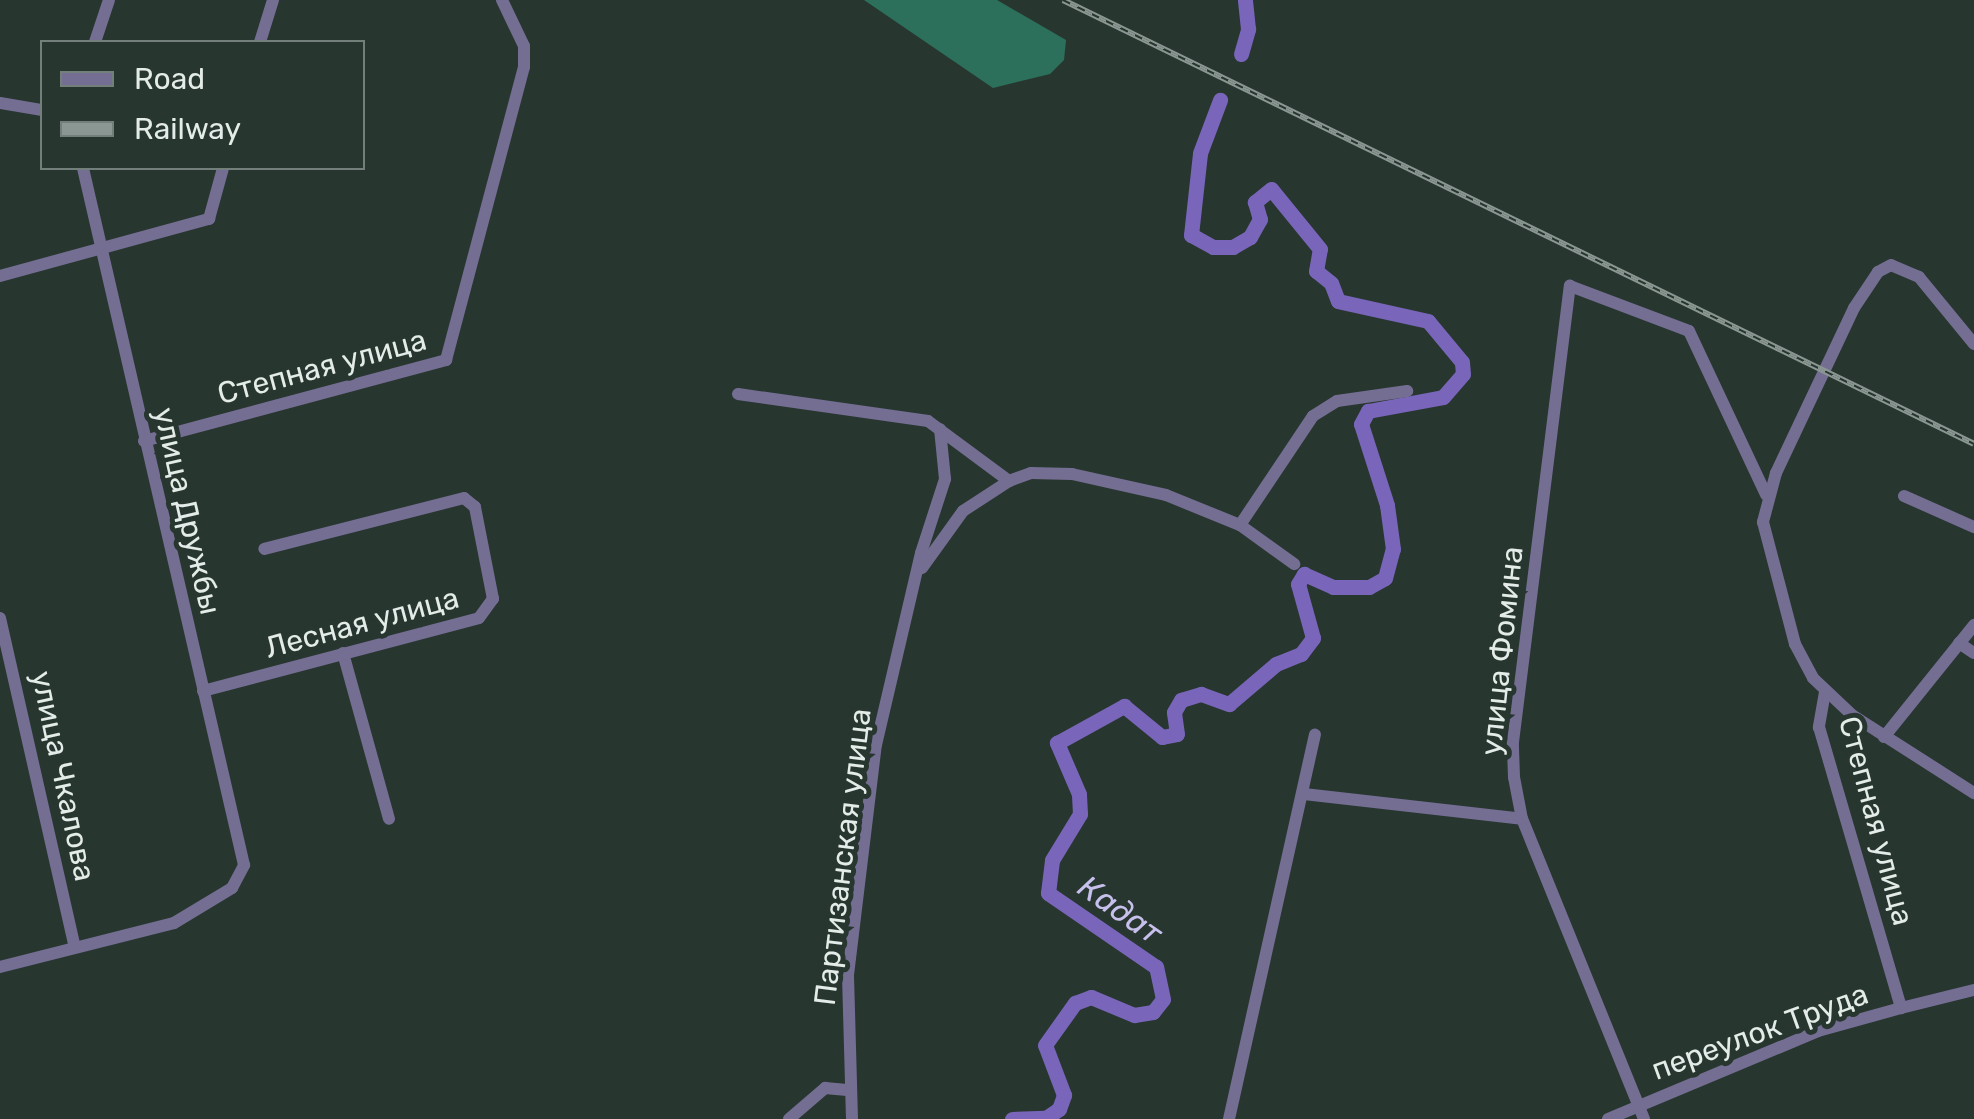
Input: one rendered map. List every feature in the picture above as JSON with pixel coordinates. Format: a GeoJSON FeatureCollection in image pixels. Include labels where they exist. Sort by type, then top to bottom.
{"type":"FeatureCollection","features":[{"type":"Feature","properties":{"kind":"street"},"geometry":{"type":"LineString","coordinates":[[96,40],[109,0]]}},
{"type":"Feature","properties":{"kind":"street"},"geometry":{"type":"LineString","coordinates":[[261,40],[272,0]]}},
{"type":"Feature","properties":{"kind":"street","name":"Степная улица"},"geometry":{"type":"LineString","coordinates":[[144,441],[446,360],[452,351],[524,66],[524,46],[502,0]]}},
{"type":"Feature","properties":{"kind":"street"},"geometry":{"type":"LineString","coordinates":[[0,103],[40,110]]}},
{"type":"Feature","properties":{"kind":"street","name":"улица Дружбы"},"geometry":{"type":"LineString","coordinates":[[74,944],[190,916],[232,888],[244,865],[84,170]]}},
{"type":"Feature","properties":{"kind":"street"},"geometry":{"type":"LineString","coordinates":[[0,276],[209,219],[222,170]]}},
{"type":"Feature","properties":{"kind":"street"},"geometry":{"type":"LineString","coordinates":[[1766,496],[1854,308],[1878,272],[1890,265],[1919,277],[1974,344]]}},
{"type":"Feature","properties":{"kind":"street","name":"улица Фомина"},"geometry":{"type":"LineString","coordinates":[[1644,1119],[1522,818],[1513,742],[1570,286],[1689,332],[1766,496]]}},
{"type":"Feature","properties":{"kind":"street"},"geometry":{"type":"LineString","coordinates":[[1240,525],[1312,416],[1337,401],[1407,392]]}},
{"type":"Feature","properties":{"kind":"street"},"geometry":{"type":"LineString","coordinates":[[738,394],[918,419],[940,429],[1009,482]]}},
{"type":"Feature","properties":{"kind":"street","name":"Партизанская улица"},"geometry":{"type":"LineString","coordinates":[[852,1119],[848,975],[876,745],[918,574],[946,480],[940,429]]}},
{"type":"Feature","properties":{"kind":"street"},"geometry":{"type":"LineString","coordinates":[[918,574],[963,511],[1009,482],[1043,471],[1166,495],[1240,525],[1294,564]]}},
{"type":"Feature","properties":{"kind":"street","name":"Степная улица"},"geometry":{"type":"LineString","coordinates":[[1766,496],[1763,522],[1795,644],[1826,692],[1819,726],[1900,1008]]}},
{"type":"Feature","properties":{"kind":"street"},"geometry":{"type":"LineString","coordinates":[[1904,496],[1974,527]]}},
{"type":"Feature","properties":{"kind":"street","name":"Лесная улица"},"geometry":{"type":"LineString","coordinates":[[203,691],[479,618],[493,599],[476,507],[456,497],[264,549]]}},
{"type":"Feature","properties":{"kind":"street","name":"улица Чкалова"},"geometry":{"type":"LineString","coordinates":[[0,618],[74,944]]}},
{"type":"Feature","properties":{"kind":"street"},"geometry":{"type":"LineString","coordinates":[[1884,738],[1974,625]]}},
{"type":"Feature","properties":{"kind":"street"},"geometry":{"type":"LineString","coordinates":[[1959,643],[1974,653]]}},
{"type":"Feature","properties":{"kind":"street"},"geometry":{"type":"LineString","coordinates":[[342,652],[389,818]]}},
{"type":"Feature","properties":{"kind":"street"},"geometry":{"type":"LineString","coordinates":[[1826,692],[1884,738],[1974,793]]}},
{"type":"Feature","properties":{"kind":"street"},"geometry":{"type":"LineString","coordinates":[[1229,1119],[1304,794],[1314,734]]}},
{"type":"Feature","properties":{"kind":"street"},"geometry":{"type":"LineString","coordinates":[[1304,794],[1522,818]]}},
{"type":"Feature","properties":{"kind":"street"},"geometry":{"type":"LineString","coordinates":[[0,967],[74,944]]}},
{"type":"Feature","properties":{"kind":"street"},"geometry":{"type":"LineString","coordinates":[[1900,1008],[1974,990]]}},
{"type":"Feature","properties":{"kind":"street","name":"переулок Труда"},"geometry":{"type":"LineString","coordinates":[[1608,1119],[1818,1031],[1900,1008]]}},
{"type":"Feature","properties":{"kind":"street"},"geometry":{"type":"LineString","coordinates":[[789,1119],[825,1088],[850,1090]]}},
{"type":"Feature","properties":{"kind":"green space"},"geometry":{"type":"Polygon","coordinates":[[[864,0],[997,0],[1066,40],[1064,60],[1050,74],[993,88],[864,0]]]}},
{"type":"Feature","properties":{"kind":"waterway","name":"Кадат"},"geometry":{"type":"LineString","coordinates":[[1241,54],[1248,29],[1245,0]]}},
{"type":"Feature","properties":{"kind":"waterway","name":"Кадат"},"geometry":{"type":"LineString","coordinates":[[1012,1119],[1046,1118],[1059,1109],[1064,1095],[1045,1045],[1075,1003],[1091,997],[1134,1015],[1153,1012],[1163,999],[1156,967],[1048,893],[1052,860],[1080,814],[1079,794],[1057,743],[1124,706],[1162,737],[1177,734],[1174,712],[1181,700],[1201,694],[1229,704],[1276,664],[1301,654],[1313,638],[1298,584],[1304,574],[1333,587],[1369,587],[1385,578],[1393,549],[1387,505],[1361,424],[1368,411],[1443,397],[1463,374],[1462,362],[1428,321],[1338,301],[1331,283],[1316,271],[1320,249],[1271,189],[1255,202],[1260,219],[1250,237],[1233,247],[1213,247],[1191,235],[1200,153],[1220,100]]}},
{"type":"Feature","properties":{"kind":"railway"},"geometry":{"type":"LineString","coordinates":[[1063,0],[1974,444]]}}]}
